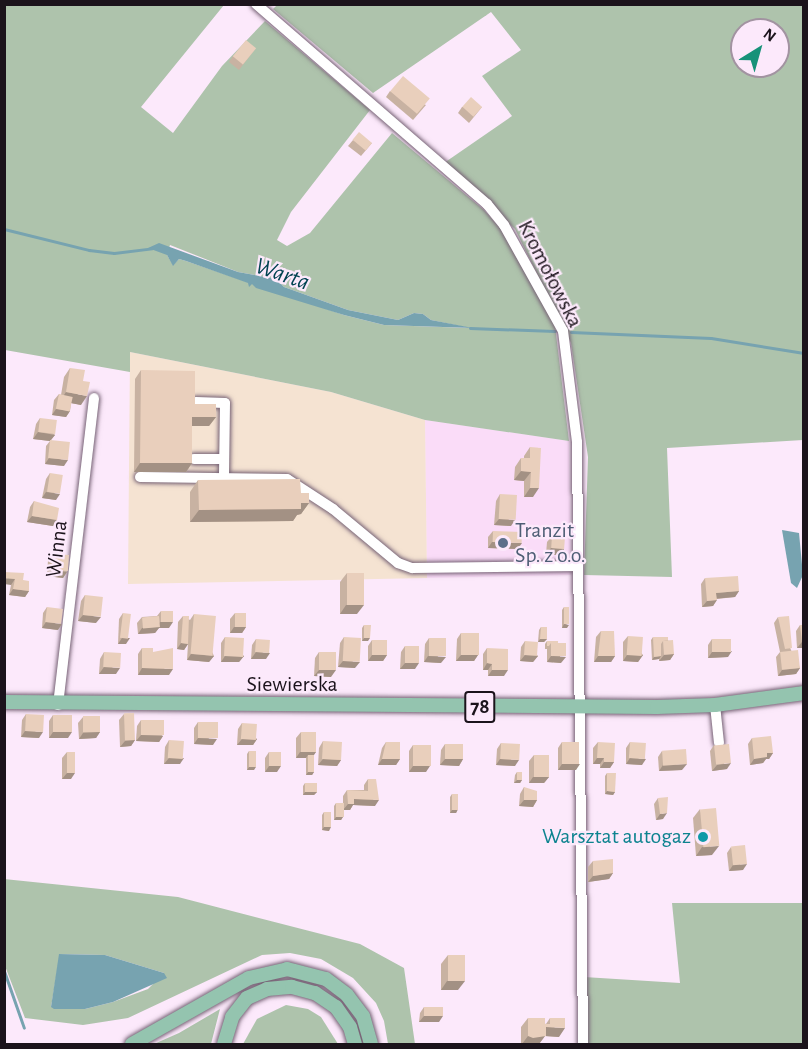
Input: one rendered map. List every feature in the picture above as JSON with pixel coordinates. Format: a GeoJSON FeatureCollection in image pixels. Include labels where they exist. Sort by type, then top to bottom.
{"type":"FeatureCollection","features":[{"type":"Feature","properties":{"kind":"main road","name":"Siewierska"},"geometry":{"type":"LineString","coordinates":[[4,702],[58,705],[579,707],[716,705],[804,693]]}},
{"type":"Feature","properties":{"kind":"main road"},"geometry":{"type":"LineString","coordinates":[[132,1044],[249,978],[287,969],[326,979],[347,995],[363,1016],[371,1044]]}},
{"type":"Feature","properties":{"kind":"main road"},"geometry":{"type":"LineString","coordinates":[[224,1044],[238,1007],[256,993],[279,987],[304,989],[326,999],[344,1017],[355,1044]]}},
{"type":"Feature","properties":{"kind":"street","name":"Kromołowska"},"geometry":{"type":"LineString","coordinates":[[256,4],[487,204],[504,225],[563,331],[578,442],[579,707]]}},
{"type":"Feature","properties":{"kind":"street","name":"Winna"},"geometry":{"type":"LineString","coordinates":[[58,705],[94,398]]}},
{"type":"Feature","properties":{"kind":"street"},"geometry":{"type":"LineString","coordinates":[[196,402],[225,403],[224,477]]}},
{"type":"Feature","properties":{"kind":"street"},"geometry":{"type":"LineString","coordinates":[[194,459],[224,459]]}},
{"type":"Feature","properties":{"kind":"street"},"geometry":{"type":"LineString","coordinates":[[140,477],[282,478],[297,484],[407,567],[578,566]]}},
{"type":"Feature","properties":{"kind":"street"},"geometry":{"type":"LineString","coordinates":[[716,705],[719,743]]}},
{"type":"Feature","properties":{"kind":"street"},"geometry":{"type":"LineString","coordinates":[[579,707],[583,1044]]}},
{"type":"Feature","properties":{"kind":"shaded area"},"geometry":{"type":"Polygon","coordinates":[[[130,352],[331,392],[425,420],[427,578],[128,584],[130,352]]]}},
{"type":"Feature","properties":{"kind":"shaded area"},"geometry":{"type":"Polygon","coordinates":[[[425,420],[569,441],[571,575],[427,578],[425,420]]]}},
{"type":"Feature","properties":{"kind":"green space"},"geometry":{"type":"Polygon","coordinates":[[[278,4],[803,5],[803,440],[667,448],[672,577],[584,575],[588,457],[571,343],[515,229],[444,163],[512,116],[482,76],[521,50],[491,12],[373,93],[273,9],[278,4]]]}},
{"type":"Feature","properties":{"kind":"green space"},"geometry":{"type":"Polygon","coordinates":[[[4,5],[224,5],[141,107],[173,133],[222,66],[265,21],[370,110],[291,212],[277,240],[287,246],[310,233],[392,133],[484,210],[500,228],[555,326],[569,441],[425,420],[331,392],[130,352],[130,372],[5,350],[4,5]],[[170,245],[167,255],[173,265],[179,259],[186,261],[344,315],[384,325],[470,328],[431,320],[423,314],[414,313],[398,320],[348,310],[284,287],[276,279],[238,272],[170,245]]]}},
{"type":"Feature","properties":{"kind":"green space"},"geometry":{"type":"Polygon","coordinates":[[[4,879],[178,897],[360,944],[404,968],[415,1044],[388,1044],[384,1021],[376,1003],[353,978],[321,959],[290,953],[262,955],[128,1018],[83,1025],[25,1018],[5,966],[4,879]],[[60,954],[51,1007],[85,1009],[113,1002],[148,989],[164,973],[105,955],[60,954]]]}},
{"type":"Feature","properties":{"kind":"green space"},"geometry":{"type":"Polygon","coordinates":[[[672,903],[803,903],[803,1044],[582,1044],[584,977],[680,983],[672,903]]]}},
{"type":"Feature","properties":{"kind":"green space"},"geometry":{"type":"Polygon","coordinates":[[[286,1005],[308,1009],[321,1017],[338,1044],[243,1044],[257,1019],[286,1005]]]}},
{"type":"Feature","properties":{"kind":"green space"},"geometry":{"type":"Polygon","coordinates":[[[220,1009],[211,1044],[154,1044],[179,1033],[220,1009]]]}},
{"type":"Feature","properties":{"kind":"water"},"geometry":{"type":"Polygon","coordinates":[[[159,243],[238,272],[276,279],[284,287],[348,310],[398,320],[414,313],[423,314],[431,320],[473,328],[384,325],[344,315],[256,288],[252,284],[249,287],[248,283],[186,261],[179,259],[173,266],[167,255],[148,248],[159,243]]]}},
{"type":"Feature","properties":{"kind":"water"},"geometry":{"type":"Polygon","coordinates":[[[782,530],[799,533],[803,575],[797,588],[791,583],[782,530]]]}},
{"type":"Feature","properties":{"kind":"water"},"geometry":{"type":"Polygon","coordinates":[[[59,954],[105,955],[164,973],[167,978],[113,1002],[85,1009],[54,1009],[51,1007],[59,954]]]}},
{"type":"Feature","properties":{"kind":"building"},"geometry":{"type":"Polygon","coordinates":[[[246,40],[256,48],[243,65],[233,56],[246,40]]]}},
{"type":"Feature","properties":{"kind":"building"},"geometry":{"type":"Polygon","coordinates":[[[403,76],[430,98],[417,114],[390,91],[403,76]]]}},
{"type":"Feature","properties":{"kind":"building"},"geometry":{"type":"Polygon","coordinates":[[[471,97],[482,107],[473,117],[462,107],[471,97]]]}},
{"type":"Feature","properties":{"kind":"building"},"geometry":{"type":"Polygon","coordinates":[[[359,132],[372,143],[366,151],[353,140],[359,132]]]}},
{"type":"Feature","properties":{"kind":"building"},"geometry":{"type":"Polygon","coordinates":[[[70,368],[85,370],[83,381],[90,382],[87,396],[66,392],[70,368]]]}},
{"type":"Feature","properties":{"kind":"building"},"geometry":{"type":"Polygon","coordinates":[[[141,370],[195,371],[195,404],[216,404],[216,417],[192,417],[192,463],[140,463],[141,370]]]}},
{"type":"Feature","properties":{"kind":"building"},"geometry":{"type":"Polygon","coordinates":[[[59,394],[73,397],[70,412],[56,409],[59,394]]]}},
{"type":"Feature","properties":{"kind":"building"},"geometry":{"type":"Polygon","coordinates":[[[40,418],[57,420],[55,434],[38,432],[40,418]]]}},
{"type":"Feature","properties":{"kind":"building"},"geometry":{"type":"Polygon","coordinates":[[[50,440],[70,442],[68,460],[48,458],[50,440]]]}},
{"type":"Feature","properties":{"kind":"building"},"geometry":{"type":"Polygon","coordinates":[[[530,447],[541,448],[539,488],[530,488],[531,472],[521,471],[521,458],[530,458],[530,447]]]}},
{"type":"Feature","properties":{"kind":"building"},"geometry":{"type":"Polygon","coordinates":[[[50,473],[63,475],[60,494],[47,492],[50,473]]]}},
{"type":"Feature","properties":{"kind":"building"},"geometry":{"type":"Polygon","coordinates":[[[300,479],[301,493],[309,493],[309,503],[301,503],[301,509],[199,510],[198,480],[300,479]]]}},
{"type":"Feature","properties":{"kind":"building"},"geometry":{"type":"Polygon","coordinates":[[[500,494],[517,495],[516,520],[499,519],[500,494]]]}},
{"type":"Feature","properties":{"kind":"building"},"geometry":{"type":"Polygon","coordinates":[[[34,501],[59,508],[57,520],[32,516],[34,501]]]}},
{"type":"Feature","properties":{"kind":"building"},"geometry":{"type":"Polygon","coordinates":[[[493,531],[522,532],[522,543],[493,542],[493,531]]]}},
{"type":"Feature","properties":{"kind":"building"},"geometry":{"type":"Polygon","coordinates":[[[552,536],[565,537],[564,549],[551,548],[552,536]]]}},
{"type":"Feature","properties":{"kind":"building"},"geometry":{"type":"Polygon","coordinates":[[[53,554],[69,555],[68,571],[52,570],[53,554]]]}},
{"type":"Feature","properties":{"kind":"building"},"geometry":{"type":"Polygon","coordinates":[[[4,572],[24,573],[23,580],[29,581],[29,591],[13,589],[15,579],[4,578],[4,572]]]}},
{"type":"Feature","properties":{"kind":"building"},"geometry":{"type":"Polygon","coordinates":[[[347,573],[364,573],[364,605],[347,605],[347,573]]]}},
{"type":"Feature","properties":{"kind":"building"},"geometry":{"type":"Polygon","coordinates":[[[738,576],[739,591],[716,593],[717,600],[707,601],[705,578],[738,576]]]}},
{"type":"Feature","properties":{"kind":"building"},"geometry":{"type":"Polygon","coordinates":[[[85,595],[103,597],[101,617],[83,615],[85,595]]]}},
{"type":"Feature","properties":{"kind":"building"},"geometry":{"type":"Polygon","coordinates":[[[47,607],[63,609],[61,624],[45,622],[47,607]]]}},
{"type":"Feature","properties":{"kind":"building"},"geometry":{"type":"Polygon","coordinates":[[[564,607],[569,607],[569,624],[564,624],[564,607]]]}},
{"type":"Feature","properties":{"kind":"building"},"geometry":{"type":"Polygon","coordinates":[[[161,611],[173,611],[173,622],[161,622],[161,611]]]}},
{"type":"Feature","properties":{"kind":"building"},"geometry":{"type":"Polygon","coordinates":[[[123,613],[131,614],[128,639],[120,638],[123,613]]]}},
{"type":"Feature","properties":{"kind":"building"},"geometry":{"type":"Polygon","coordinates":[[[235,613],[246,613],[246,627],[235,627],[235,613]]]}},
{"type":"Feature","properties":{"kind":"building"},"geometry":{"type":"Polygon","coordinates":[[[194,614],[216,616],[212,656],[191,654],[194,614]]]}},
{"type":"Feature","properties":{"kind":"building"},"geometry":{"type":"Polygon","coordinates":[[[159,616],[160,627],[143,628],[142,617],[159,616]]]}},
{"type":"Feature","properties":{"kind":"building"},"geometry":{"type":"Polygon","coordinates":[[[183,616],[189,616],[188,644],[181,643],[183,616]]]}},
{"type":"Feature","properties":{"kind":"building"},"geometry":{"type":"Polygon","coordinates":[[[789,616],[792,648],[785,649],[778,617],[789,616]]]}},
{"type":"Feature","properties":{"kind":"building"},"geometry":{"type":"Polygon","coordinates":[[[364,625],[371,625],[370,638],[364,638],[364,625]]]}},
{"type":"Feature","properties":{"kind":"building"},"geometry":{"type":"Polygon","coordinates":[[[800,625],[804,625],[804,642],[802,642],[800,625]]]}},
{"type":"Feature","properties":{"kind":"building"},"geometry":{"type":"Polygon","coordinates":[[[541,627],[547,627],[547,639],[540,639],[541,627]]]}},
{"type":"Feature","properties":{"kind":"building"},"geometry":{"type":"Polygon","coordinates":[[[601,631],[614,631],[615,656],[598,656],[601,631]]]}},
{"type":"Feature","properties":{"kind":"building"},"geometry":{"type":"Polygon","coordinates":[[[461,633],[479,633],[479,655],[461,655],[461,633]]]}},
{"type":"Feature","properties":{"kind":"building"},"geometry":{"type":"Polygon","coordinates":[[[628,636],[643,637],[642,656],[627,655],[628,636]]]}},
{"type":"Feature","properties":{"kind":"building"},"geometry":{"type":"Polygon","coordinates":[[[225,637],[244,638],[243,657],[224,656],[225,637]]]}},
{"type":"Feature","properties":{"kind":"building"},"geometry":{"type":"Polygon","coordinates":[[[344,637],[361,638],[360,662],[343,661],[344,637]]]}},
{"type":"Feature","properties":{"kind":"building"},"geometry":{"type":"Polygon","coordinates":[[[653,637],[668,637],[668,640],[661,644],[661,656],[654,657],[653,637]]]}},
{"type":"Feature","properties":{"kind":"building"},"geometry":{"type":"Polygon","coordinates":[[[429,638],[446,638],[446,656],[429,656],[429,638]]]}},
{"type":"Feature","properties":{"kind":"building"},"geometry":{"type":"Polygon","coordinates":[[[256,639],[270,640],[269,653],[255,652],[256,639]]]}},
{"type":"Feature","properties":{"kind":"building"},"geometry":{"type":"Polygon","coordinates":[[[712,639],[731,639],[731,652],[712,652],[712,639]]]}},
{"type":"Feature","properties":{"kind":"building"},"geometry":{"type":"Polygon","coordinates":[[[372,640],[387,640],[387,655],[372,655],[372,640]]]}},
{"type":"Feature","properties":{"kind":"building"},"geometry":{"type":"Polygon","coordinates":[[[673,640],[674,654],[664,655],[663,641],[673,640]]]}},
{"type":"Feature","properties":{"kind":"building"},"geometry":{"type":"Polygon","coordinates":[[[525,641],[538,642],[537,656],[524,655],[525,641]]]}},
{"type":"Feature","properties":{"kind":"building"},"geometry":{"type":"Polygon","coordinates":[[[547,641],[558,641],[558,643],[551,643],[547,646],[547,641]]]}},
{"type":"Feature","properties":{"kind":"building"},"geometry":{"type":"Polygon","coordinates":[[[551,643],[566,643],[566,656],[551,656],[551,643]]]}},
{"type":"Feature","properties":{"kind":"building"},"geometry":{"type":"Polygon","coordinates":[[[405,646],[419,646],[419,663],[405,663],[405,646]]]}},
{"type":"Feature","properties":{"kind":"building"},"geometry":{"type":"Polygon","coordinates":[[[142,648],[153,648],[153,652],[173,648],[173,669],[142,668],[142,648]]]}},
{"type":"Feature","properties":{"kind":"building"},"geometry":{"type":"Polygon","coordinates":[[[487,648],[508,649],[508,670],[492,670],[492,664],[487,663],[487,648]]]}},
{"type":"Feature","properties":{"kind":"building"},"geometry":{"type":"Polygon","coordinates":[[[798,650],[800,668],[782,670],[780,652],[798,650]]]}},
{"type":"Feature","properties":{"kind":"building"},"geometry":{"type":"Polygon","coordinates":[[[104,652],[121,653],[120,668],[103,667],[104,652]]]}},
{"type":"Feature","properties":{"kind":"building"},"geometry":{"type":"Polygon","coordinates":[[[319,652],[336,652],[336,670],[319,670],[319,652]]]}},
{"type":"Feature","properties":{"kind":"building"},"geometry":{"type":"Polygon","coordinates":[[[124,713],[134,713],[135,740],[125,740],[124,713]]]}},
{"type":"Feature","properties":{"kind":"building"},"geometry":{"type":"Polygon","coordinates":[[[26,714],[44,715],[43,732],[25,731],[26,714]]]}},
{"type":"Feature","properties":{"kind":"building"},"geometry":{"type":"Polygon","coordinates":[[[53,715],[72,715],[72,732],[53,732],[53,715]]]}},
{"type":"Feature","properties":{"kind":"building"},"geometry":{"type":"Polygon","coordinates":[[[83,716],[100,716],[100,732],[83,732],[83,716]]]}},
{"type":"Feature","properties":{"kind":"building"},"geometry":{"type":"Polygon","coordinates":[[[141,720],[164,720],[164,735],[141,735],[141,720]]]}},
{"type":"Feature","properties":{"kind":"building"},"geometry":{"type":"Polygon","coordinates":[[[198,722],[218,722],[218,738],[198,738],[198,722]]]}},
{"type":"Feature","properties":{"kind":"building"},"geometry":{"type":"Polygon","coordinates":[[[242,723],[257,724],[256,740],[241,739],[242,723]]]}},
{"type":"Feature","properties":{"kind":"building"},"geometry":{"type":"Polygon","coordinates":[[[301,732],[316,732],[316,752],[301,752],[301,732]]]}},
{"type":"Feature","properties":{"kind":"building"},"geometry":{"type":"Polygon","coordinates":[[[771,736],[773,753],[767,753],[767,757],[754,759],[752,738],[771,736]]]}},
{"type":"Feature","properties":{"kind":"building"},"geometry":{"type":"Polygon","coordinates":[[[169,740],[184,741],[183,759],[168,758],[169,740]]]}},
{"type":"Feature","properties":{"kind":"building"},"geometry":{"type":"Polygon","coordinates":[[[323,741],[342,742],[341,760],[322,759],[323,741]]]}},
{"type":"Feature","properties":{"kind":"building"},"geometry":{"type":"Polygon","coordinates":[[[386,742],[400,742],[400,759],[382,759],[386,742]]]}},
{"type":"Feature","properties":{"kind":"building"},"geometry":{"type":"Polygon","coordinates":[[[562,742],[579,742],[579,764],[562,764],[562,742]]]}},
{"type":"Feature","properties":{"kind":"building"},"geometry":{"type":"Polygon","coordinates":[[[598,742],[615,743],[614,762],[604,762],[604,758],[597,758],[598,742]]]}},
{"type":"Feature","properties":{"kind":"building"},"geometry":{"type":"Polygon","coordinates":[[[630,742],[646,743],[645,759],[629,758],[630,742]]]}},
{"type":"Feature","properties":{"kind":"building"},"geometry":{"type":"Polygon","coordinates":[[[501,743],[520,744],[519,760],[500,759],[501,743]]]}},
{"type":"Feature","properties":{"kind":"building"},"geometry":{"type":"Polygon","coordinates":[[[445,744],[463,744],[463,759],[445,759],[445,744]]]}},
{"type":"Feature","properties":{"kind":"building"},"geometry":{"type":"Polygon","coordinates":[[[729,744],[731,763],[716,764],[714,746],[729,744]]]}},
{"type":"Feature","properties":{"kind":"building"},"geometry":{"type":"Polygon","coordinates":[[[413,745],[431,745],[431,766],[413,766],[413,745]]]}},
{"type":"Feature","properties":{"kind":"building"},"geometry":{"type":"Polygon","coordinates":[[[686,749],[687,764],[663,766],[662,751],[686,749]]]}},
{"type":"Feature","properties":{"kind":"building"},"geometry":{"type":"Polygon","coordinates":[[[249,751],[256,751],[256,767],[249,767],[249,751]]]}},
{"type":"Feature","properties":{"kind":"building"},"geometry":{"type":"Polygon","coordinates":[[[67,752],[75,752],[75,773],[67,773],[67,752]]]}},
{"type":"Feature","properties":{"kind":"building"},"geometry":{"type":"Polygon","coordinates":[[[269,752],[281,752],[281,766],[269,766],[269,752]]]}},
{"type":"Feature","properties":{"kind":"building"},"geometry":{"type":"Polygon","coordinates":[[[308,755],[314,755],[314,772],[308,772],[308,755]]]}},
{"type":"Feature","properties":{"kind":"building"},"geometry":{"type":"Polygon","coordinates":[[[534,755],[549,755],[549,777],[534,777],[534,755]]]}},
{"type":"Feature","properties":{"kind":"building"},"geometry":{"type":"Polygon","coordinates":[[[517,772],[522,772],[522,780],[517,780],[517,772]]]}},
{"type":"Feature","properties":{"kind":"building"},"geometry":{"type":"Polygon","coordinates":[[[607,773],[616,773],[615,792],[607,791],[607,773]]]}},
{"type":"Feature","properties":{"kind":"building"},"geometry":{"type":"Polygon","coordinates":[[[368,779],[376,779],[379,800],[354,799],[354,804],[348,804],[347,790],[368,791],[368,779]]]}},
{"type":"Feature","properties":{"kind":"building"},"geometry":{"type":"Polygon","coordinates":[[[305,783],[317,783],[317,792],[305,792],[305,783]]]}},
{"type":"Feature","properties":{"kind":"building"},"geometry":{"type":"Polygon","coordinates":[[[524,787],[537,791],[537,800],[524,800],[524,787]]]}},
{"type":"Feature","properties":{"kind":"building"},"geometry":{"type":"Polygon","coordinates":[[[452,794],[458,794],[458,810],[452,810],[452,794]]]}},
{"type":"Feature","properties":{"kind":"building"},"geometry":{"type":"Polygon","coordinates":[[[668,797],[667,813],[660,814],[658,798],[668,797]]]}},
{"type":"Feature","properties":{"kind":"building"},"geometry":{"type":"Polygon","coordinates":[[[336,803],[344,803],[344,817],[336,817],[336,803]]]}},
{"type":"Feature","properties":{"kind":"building"},"geometry":{"type":"Polygon","coordinates":[[[716,808],[719,846],[703,847],[700,809],[716,808]]]}},
{"type":"Feature","properties":{"kind":"building"},"geometry":{"type":"Polygon","coordinates":[[[324,812],[331,812],[331,827],[324,827],[324,812]]]}},
{"type":"Feature","properties":{"kind":"building"},"geometry":{"type":"Polygon","coordinates":[[[745,845],[747,864],[733,865],[731,846],[745,845]]]}},
{"type":"Feature","properties":{"kind":"building"},"geometry":{"type":"Polygon","coordinates":[[[613,859],[613,873],[593,876],[593,861],[613,859]]]}},
{"type":"Feature","properties":{"kind":"building"},"geometry":{"type":"Polygon","coordinates":[[[448,955],[465,955],[465,981],[448,981],[448,955]]]}},
{"type":"Feature","properties":{"kind":"building"},"geometry":{"type":"Polygon","coordinates":[[[424,1007],[443,1007],[443,1016],[424,1016],[424,1007]]]}},
{"type":"Feature","properties":{"kind":"building"},"geometry":{"type":"Polygon","coordinates":[[[528,1018],[545,1018],[545,1024],[550,1024],[550,1018],[565,1018],[565,1028],[546,1027],[546,1036],[533,1038],[528,1036],[528,1018]]]}},
{"type":"Feature","properties":{"kind":"waterway","name":"Warta"},"geometry":{"type":"LineString","coordinates":[[4,229],[89,250],[114,253],[152,248]]}},
{"type":"Feature","properties":{"kind":"waterway","name":"Warta"},"geometry":{"type":"LineString","coordinates":[[470,328],[555,331]]}},
{"type":"Feature","properties":{"kind":"waterway","name":"Warta"},"geometry":{"type":"LineString","coordinates":[[571,332],[711,338],[804,353]]}},
{"type":"Feature","properties":{"kind":"waterway"},"geometry":{"type":"LineString","coordinates":[[4,971],[24,1028]]}},
{"type":"Feature","properties":{"kind":"place","name":"Tranzit Sp. z o.o."},"geometry":{"type":"Point","coordinates":[503,543]}},
{"type":"Feature","properties":{"kind":"place","name":"Warsztat autogaz"},"geometry":{"type":"Point","coordinates":[703,837]}}]}
